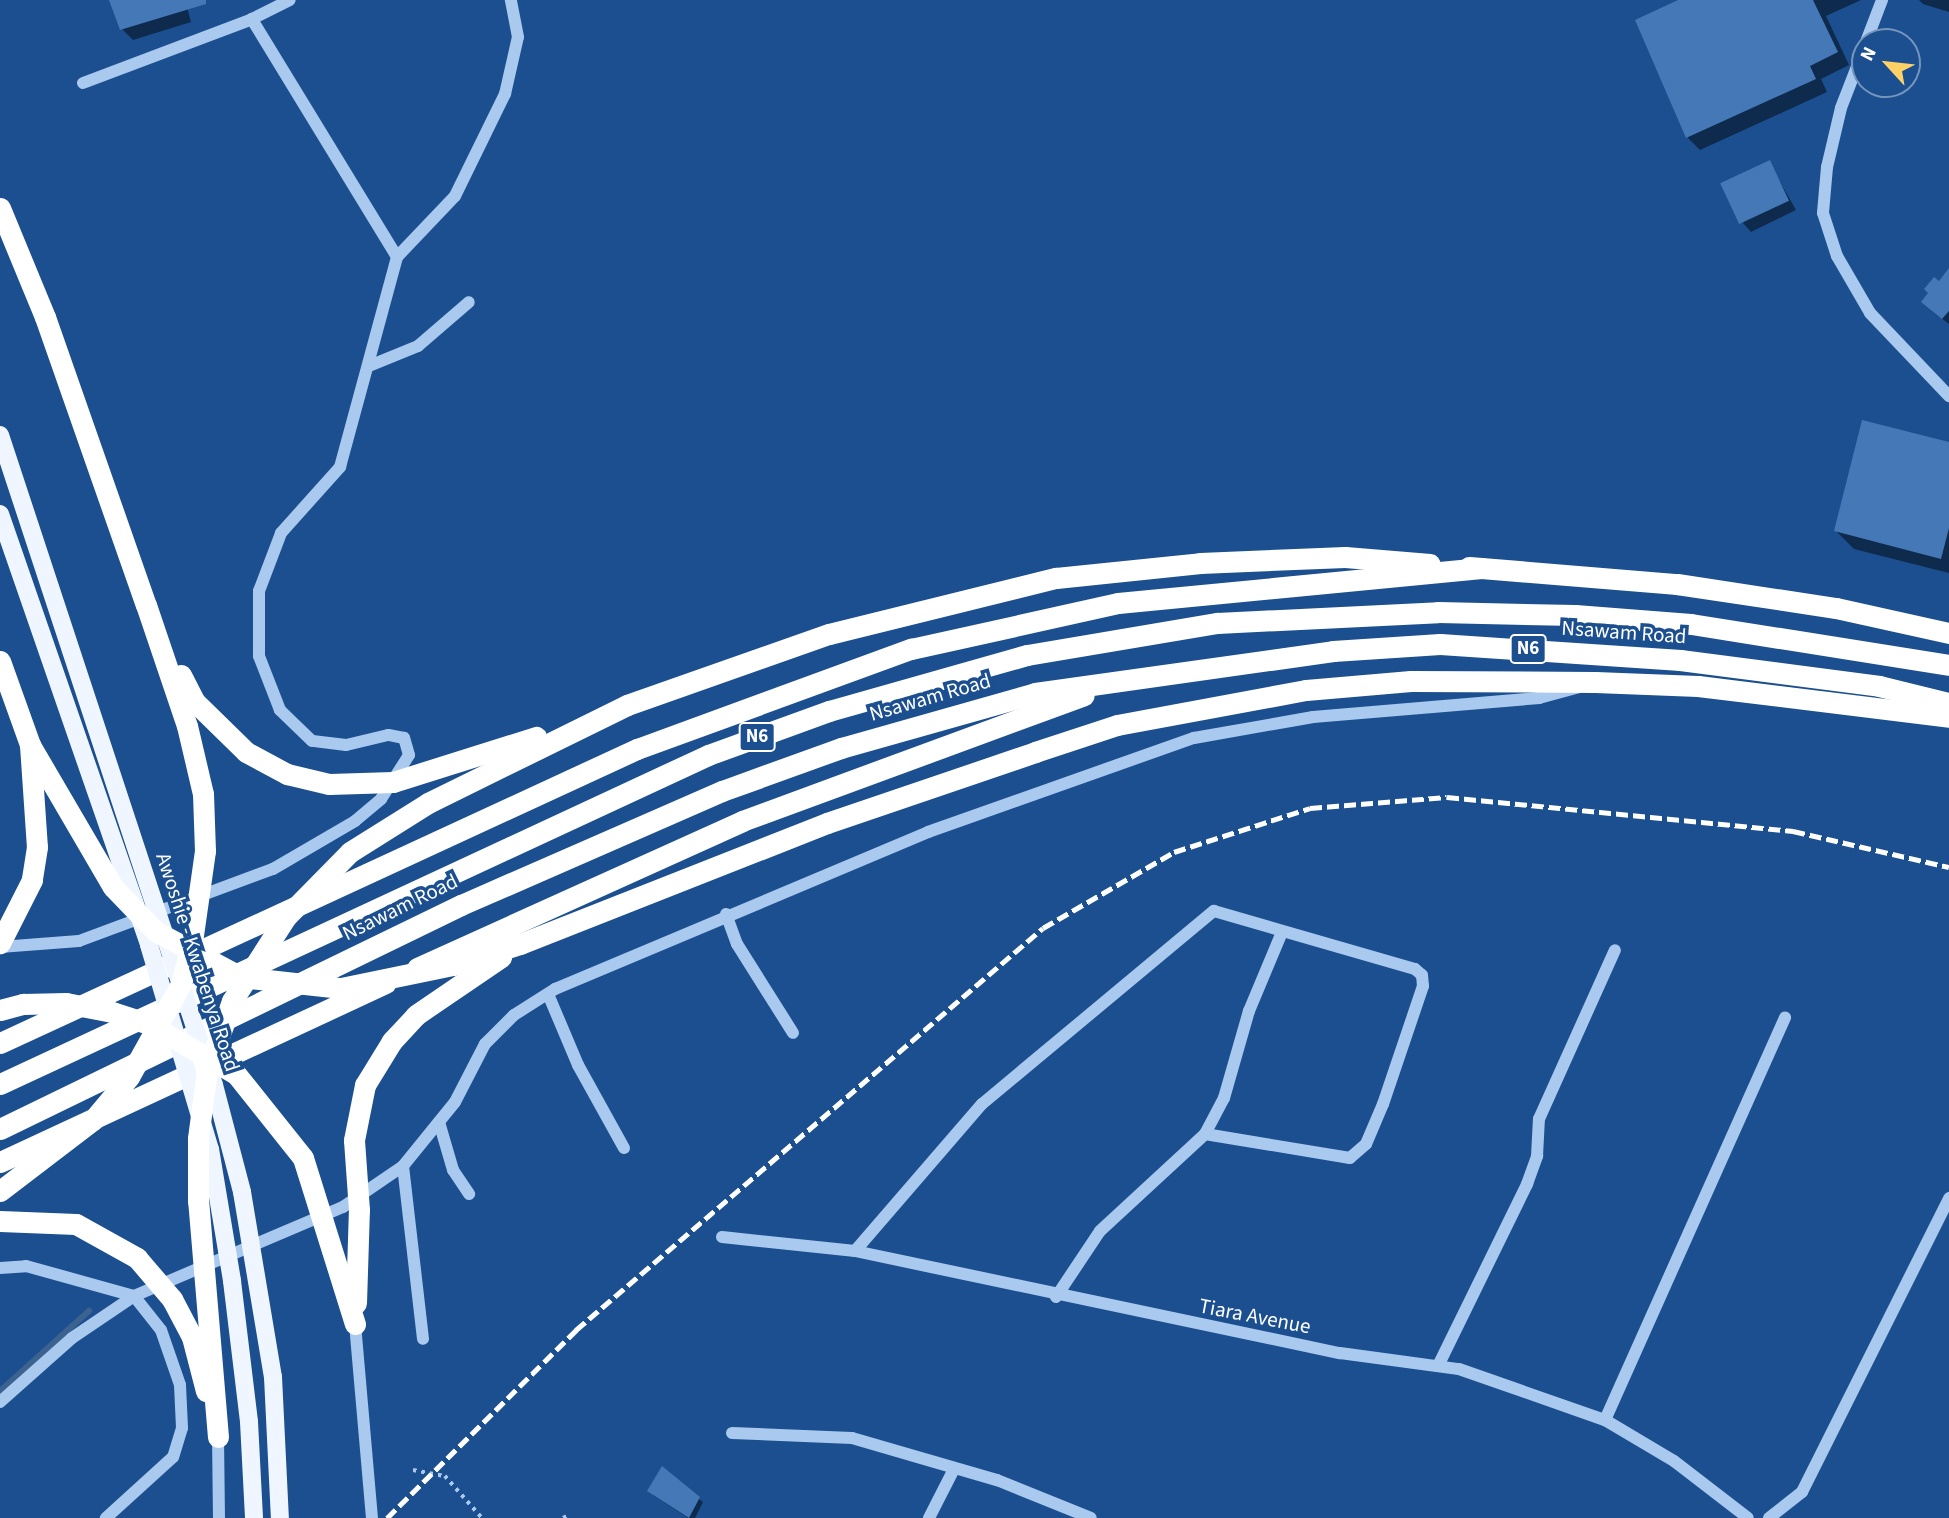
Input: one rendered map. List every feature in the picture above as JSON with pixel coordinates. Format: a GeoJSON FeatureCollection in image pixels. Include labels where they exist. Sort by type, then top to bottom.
{"type":"FeatureCollection","features":[{"type":"Feature","properties":{"kind":"highway"},"geometry":{"type":"LineString","coordinates":[[0,208],[45,317],[187,726],[203,794],[205,851],[192,942],[181,984],[129,1077],[93,1121],[0,1191]]}},
{"type":"Feature","properties":{"kind":"highway"},"geometry":{"type":"LineString","coordinates":[[146,605],[194,701],[214,724],[246,752],[267,763],[329,784],[393,782],[441,770],[829,634],[1056,578],[1200,563],[1345,557],[1677,584],[1836,608],[1949,633]]}},
{"type":"Feature","properties":{"kind":"highway"},"geometry":{"type":"LineString","coordinates":[[0,1043],[637,748],[911,649],[1118,603],[1481,568]]}},
{"type":"Feature","properties":{"kind":"highway","name":"Nsawam Road"},"geometry":{"type":"LineString","coordinates":[[0,1083],[708,755],[829,711],[1027,655],[1217,623],[1438,612],[1575,615],[1691,624],[1949,665]]}},
{"type":"Feature","properties":{"kind":"highway","name":"Nsawam Road"},"geometry":{"type":"LineString","coordinates":[[0,1129],[461,905],[722,791],[923,723],[1035,693],[1105,686],[1333,651],[1440,644],[1680,660],[1879,686],[1949,703]]}},
{"type":"Feature","properties":{"kind":"highway"},"geometry":{"type":"LineString","coordinates":[[0,661],[30,745],[113,887],[155,931],[241,976],[341,988],[453,965],[520,944],[938,783],[1117,725],[1306,690],[1411,681],[1595,682],[1698,686],[1949,717]]}},
{"type":"Feature","properties":{"kind":"highway"},"geometry":{"type":"LineString","coordinates":[[0,1162],[742,821],[1105,686]]}},
{"type":"Feature","properties":{"kind":"highway"},"geometry":{"type":"LineString","coordinates":[[218,1437],[198,1201],[198,1138],[207,1070],[232,1001],[286,917],[350,852],[428,803],[627,705]]}},
{"type":"Feature","properties":{"kind":"highway"},"geometry":{"type":"LineString","coordinates":[[0,945],[32,880],[37,847],[30,745]]}},
{"type":"Feature","properties":{"kind":"highway"},"geometry":{"type":"LineString","coordinates":[[355,1324],[359,1210],[354,1140],[365,1085],[392,1041],[416,1015],[520,944]]}},
{"type":"Feature","properties":{"kind":"highway"},"geometry":{"type":"LineString","coordinates":[[0,1010],[23,1004],[66,1003],[112,1012],[158,1029],[236,1074],[303,1158],[355,1324]]}},
{"type":"Feature","properties":{"kind":"highway"},"geometry":{"type":"LineString","coordinates":[[0,1221],[76,1224],[137,1258],[172,1299],[192,1337],[218,1437]]}},
{"type":"Feature","properties":{"kind":"main road","name":"Awoshie - Kwabenya Road"},"geometry":{"type":"LineString","coordinates":[[0,435],[214,1085],[242,1192],[273,1377],[280,1518]]}},
{"type":"Feature","properties":{"kind":"main road","name":"Awoshie - Kwabenya Road"},"geometry":{"type":"LineString","coordinates":[[0,514],[149,945],[210,1149],[236,1307],[254,1518]]}},
{"type":"Feature","properties":{"kind":"street"},"geometry":{"type":"LineString","coordinates":[[83,83],[253,19],[290,0]]}},
{"type":"Feature","properties":{"kind":"street"},"geometry":{"type":"LineString","coordinates":[[0,945],[79,941],[273,869],[355,821],[381,799],[409,755],[404,738],[388,735],[345,745],[312,741],[280,710],[259,656],[259,591],[281,533],[340,467],[397,257],[456,196],[505,94],[518,37],[511,0]]}},
{"type":"Feature","properties":{"kind":"street"},"geometry":{"type":"LineString","coordinates":[[1872,28],[1882,0]]}},
{"type":"Feature","properties":{"kind":"street"},"geometry":{"type":"LineString","coordinates":[[253,19],[397,257]]}},
{"type":"Feature","properties":{"kind":"street"},"geometry":{"type":"LineString","coordinates":[[1851,88],[1832,143],[1823,213],[1837,256],[1870,313],[1949,396]]}},
{"type":"Feature","properties":{"kind":"street"},"geometry":{"type":"LineString","coordinates":[[369,366],[418,346],[470,302]]}},
{"type":"Feature","properties":{"kind":"street"},"geometry":{"type":"LineString","coordinates":[[0,1402],[72,1338],[134,1296],[343,1207],[403,1166],[455,1102],[485,1044],[514,1015],[548,994],[726,914],[928,832],[1194,738],[1312,717],[1539,698],[1595,682]]}},
{"type":"Feature","properties":{"kind":"street"},"geometry":{"type":"LineString","coordinates":[[855,1251],[982,1104],[1198,920],[1214,911],[1229,912],[1282,932],[1415,969],[1422,975],[1423,986],[1383,1104],[1366,1144],[1350,1158],[1205,1134]]}},
{"type":"Feature","properties":{"kind":"street"},"geometry":{"type":"LineString","coordinates":[[726,914],[737,944],[793,1033]]}},
{"type":"Feature","properties":{"kind":"street"},"geometry":{"type":"LineString","coordinates":[[1056,1297],[1100,1231],[1205,1134],[1224,1098],[1249,1011],[1282,932]]}},
{"type":"Feature","properties":{"kind":"street"},"geometry":{"type":"LineString","coordinates":[[1438,1366],[1527,1184],[1536,1156],[1539,1119],[1615,950]]}},
{"type":"Feature","properties":{"kind":"street"},"geometry":{"type":"LineString","coordinates":[[548,994],[578,1065],[624,1148]]}},
{"type":"Feature","properties":{"kind":"street"},"geometry":{"type":"LineString","coordinates":[[1605,1420],[1785,1017]]}},
{"type":"Feature","properties":{"kind":"street"},"geometry":{"type":"LineString","coordinates":[[439,1122],[453,1170],[469,1194]]}},
{"type":"Feature","properties":{"kind":"street"},"geometry":{"type":"LineString","coordinates":[[403,1166],[424,1339]]}},
{"type":"Feature","properties":{"kind":"street"},"geometry":{"type":"LineString","coordinates":[[1769,1518],[1802,1492],[1949,1198]]}},
{"type":"Feature","properties":{"kind":"street","name":"Tiara Avenue"},"geometry":{"type":"LineString","coordinates":[[723,1237],[855,1251],[1056,1297],[1340,1353],[1438,1366],[1487,1377],[1605,1420],[1674,1461],[1748,1518]]}},
{"type":"Feature","properties":{"kind":"street"},"geometry":{"type":"LineString","coordinates":[[0,1268],[26,1266],[134,1296],[161,1330],[180,1385],[182,1428],[173,1457],[106,1518]]}},
{"type":"Feature","properties":{"kind":"street"},"geometry":{"type":"LineString","coordinates":[[355,1324],[372,1518]]}},
{"type":"Feature","properties":{"kind":"street"},"geometry":{"type":"LineString","coordinates":[[732,1433],[852,1438],[997,1480],[1091,1518]]}},
{"type":"Feature","properties":{"kind":"street"},"geometry":{"type":"LineString","coordinates":[[218,1437],[219,1518]]}},
{"type":"Feature","properties":{"kind":"street"},"geometry":{"type":"LineString","coordinates":[[929,1518],[954,1469]]}},
{"type":"Feature","properties":{"kind":"path"},"geometry":{"type":"LineString","coordinates":[[413,1470],[444,1476],[482,1518]]}},
{"type":"Feature","properties":{"kind":"path"},"geometry":{"type":"LineString","coordinates":[[563,1518],[569,1514]]}},
{"type":"Feature","properties":{"kind":"building"},"geometry":{"type":"Polygon","coordinates":[[[109,0],[206,0],[206,4],[120,30],[109,0]]]}},
{"type":"Feature","properties":{"kind":"building"},"geometry":{"type":"Polygon","coordinates":[[[1678,0],[1813,0],[1838,52],[1810,66],[1816,79],[1686,138],[1635,20],[1678,0]]]}},
{"type":"Feature","properties":{"kind":"building"},"geometry":{"type":"Polygon","coordinates":[[[1770,160],[1789,201],[1739,224],[1720,183],[1770,160]]]}},
{"type":"Feature","properties":{"kind":"building"},"geometry":{"type":"Polygon","coordinates":[[[1949,268],[1949,311],[1942,319],[1921,302],[1928,293],[1924,289],[1934,277],[1939,281],[1949,268]]]}},
{"type":"Feature","properties":{"kind":"building"},"geometry":{"type":"Polygon","coordinates":[[[1862,420],[1949,442],[1949,528],[1941,559],[1834,531],[1862,420]]]}},
{"type":"Feature","properties":{"kind":"building"},"geometry":{"type":"Polygon","coordinates":[[[662,1466],[700,1497],[689,1518],[647,1491],[662,1466]]]}},
{"type":"Feature","properties":{"kind":"waterway"},"geometry":{"type":"LineString","coordinates":[[0,1391],[89,1311]]}},
{"type":"Feature","properties":{"kind":"railway"},"geometry":{"type":"LineString","coordinates":[[387,1518],[576,1330],[1043,928],[1174,852],[1310,808],[1447,797],[1793,831],[1949,867]]}}]}
